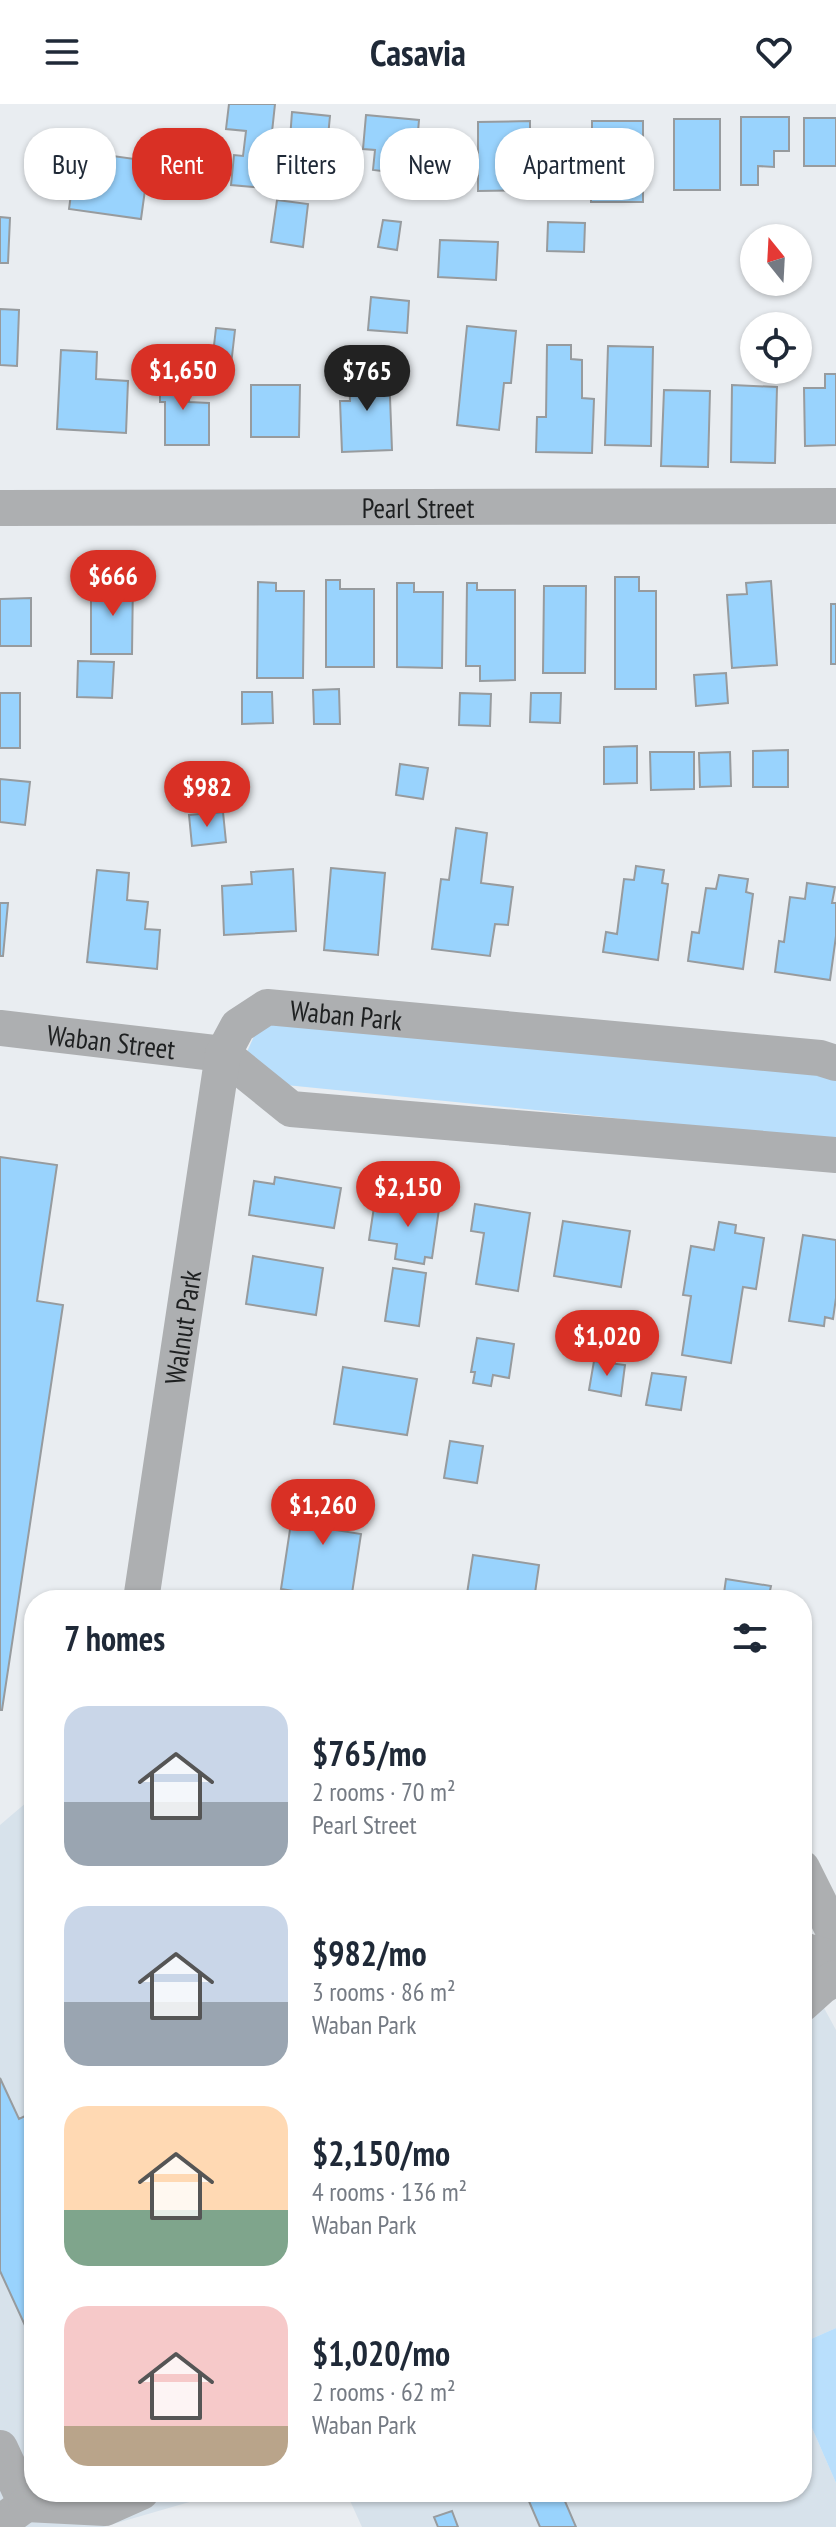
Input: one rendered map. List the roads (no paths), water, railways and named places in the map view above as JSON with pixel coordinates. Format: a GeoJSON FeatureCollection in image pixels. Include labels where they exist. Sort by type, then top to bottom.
{"type":"FeatureCollection","features":[{"type":"Feature","properties":{"kind":"street","name":"Pearl Street"},"geometry":{"type":"LineString","coordinates":[[0,508],[836,506]]}},
{"type":"Feature","properties":{"kind":"street","name":"Waban Park"},"geometry":{"type":"LineString","coordinates":[[223,1054],[238,1026],[267,1007],[820,1058],[836,1063]]}},
{"type":"Feature","properties":{"kind":"street","name":"Waban Street"},"geometry":{"type":"LineString","coordinates":[[0,1028],[223,1054]]}},
{"type":"Feature","properties":{"kind":"street"},"geometry":{"type":"LineString","coordinates":[[223,1054],[291,1109],[836,1155]]}},
{"type":"Feature","properties":{"kind":"street","name":"Walnut Park"},"geometry":{"type":"LineString","coordinates":[[143,1590],[223,1054]]}},
{"type":"Feature","properties":{"kind":"street"},"geometry":{"type":"LineString","coordinates":[[812,1888],[836,1936]]}},
{"type":"Feature","properties":{"kind":"street"},"geometry":{"type":"LineString","coordinates":[[812,1953],[836,1959]]}},
{"type":"Feature","properties":{"kind":"street"},"geometry":{"type":"LineString","coordinates":[[812,1995],[836,1978]]}},
{"type":"Feature","properties":{"kind":"street"},"geometry":{"type":"LineString","coordinates":[[0,2448],[13,2514],[105,2508],[118,2502]]}}]}
